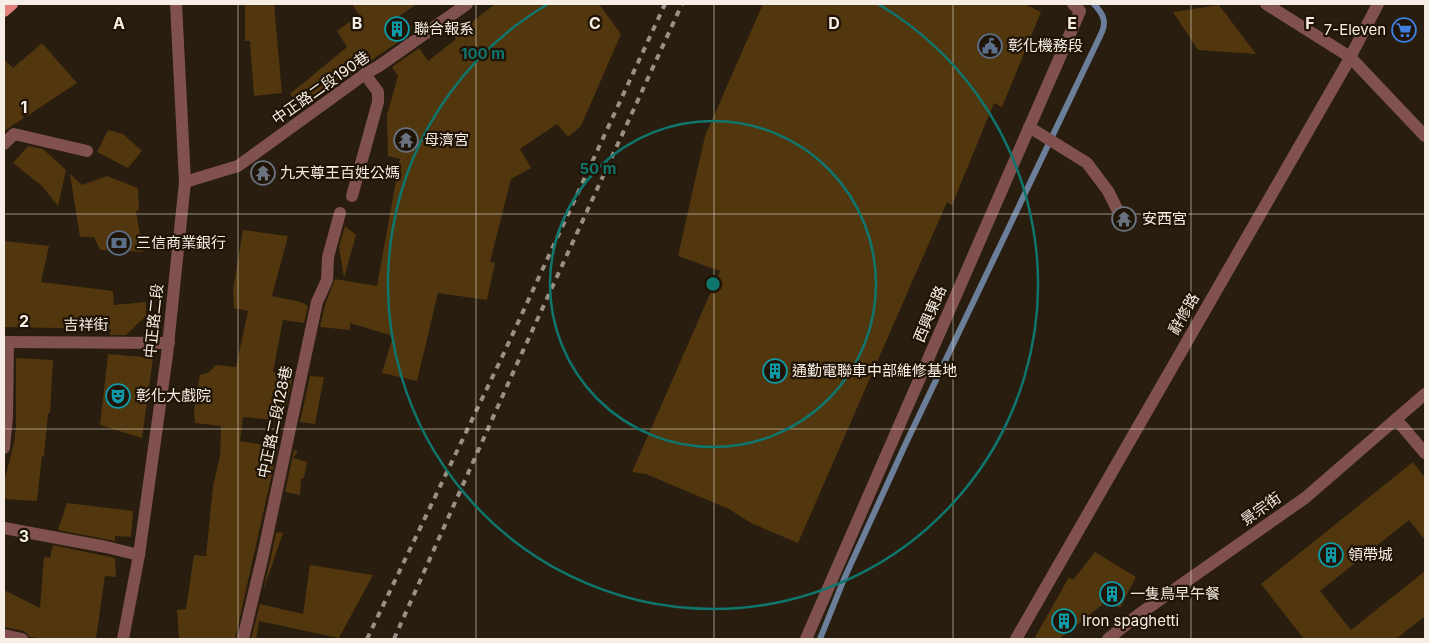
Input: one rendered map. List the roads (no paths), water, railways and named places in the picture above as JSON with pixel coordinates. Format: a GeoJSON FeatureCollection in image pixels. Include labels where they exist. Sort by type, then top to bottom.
{"type":"FeatureCollection","features":[{"type":"Feature","properties":{"kind":"main road"},"geometry":{"type":"LineString","coordinates":[[4,11],[12,4]]}},
{"type":"Feature","properties":{"kind":"street","name":"中正路二段"},"geometry":{"type":"LineString","coordinates":[[123,639],[138,556],[169,343],[185,182],[176,4]]}},
{"type":"Feature","properties":{"kind":"street","name":"中正路二段190巷"},"geometry":{"type":"LineString","coordinates":[[185,182],[238,166],[365,74],[467,4]]}},
{"type":"Feature","properties":{"kind":"street"},"geometry":{"type":"LineString","coordinates":[[1266,4],[1350,57],[1425,136]]}},
{"type":"Feature","properties":{"kind":"street","name":"辭修路"},"geometry":{"type":"LineString","coordinates":[[1016,639],[1350,57],[1378,4]]}},
{"type":"Feature","properties":{"kind":"street","name":"西興東路"},"geometry":{"type":"LineString","coordinates":[[806,639],[1080,6]]}},
{"type":"Feature","properties":{"kind":"street"},"geometry":{"type":"LineString","coordinates":[[352,196],[378,102],[378,92],[365,74]]}},
{"type":"Feature","properties":{"kind":"street"},"geometry":{"type":"LineString","coordinates":[[1029,127],[1087,163],[1108,191],[1120,215]]}},
{"type":"Feature","properties":{"kind":"street"},"geometry":{"type":"LineString","coordinates":[[4,144],[14,134],[87,151]]}},
{"type":"Feature","properties":{"kind":"street","name":"中正路二段128巷"},"geometry":{"type":"LineString","coordinates":[[243,639],[263,555],[317,302],[327,280],[328,257],[340,213]]}},
{"type":"Feature","properties":{"kind":"street"},"geometry":{"type":"LineString","coordinates":[[4,448],[7,416],[6,342]]}},
{"type":"Feature","properties":{"kind":"street","name":"吉祥街"},"geometry":{"type":"LineString","coordinates":[[6,342],[169,343]]}},
{"type":"Feature","properties":{"kind":"street","name":"景宗街"},"geometry":{"type":"LineString","coordinates":[[1108,639],[1305,498],[1425,394]]}},
{"type":"Feature","properties":{"kind":"street"},"geometry":{"type":"LineString","coordinates":[[1396,419],[1425,453]]}},
{"type":"Feature","properties":{"kind":"street"},"geometry":{"type":"LineString","coordinates":[[4,528],[106,547],[138,556]]}},
{"type":"Feature","properties":{"kind":"street"},"geometry":{"type":"LineString","coordinates":[[4,635],[22,639]]}},
{"type":"Feature","properties":{"kind":"waterway"},"geometry":{"type":"LineString","coordinates":[[820,639],[844,579],[906,443],[1102,32],[1103,17],[1094,4]]}},
{"type":"Feature","properties":{"kind":"railway"},"geometry":{"type":"LineString","coordinates":[[367,639],[503,355],[665,4]]}},
{"type":"Feature","properties":{"kind":"railway"},"geometry":{"type":"LineString","coordinates":[[394,639],[516,366],[682,4]]}},
{"type":"Feature","properties":{"kind":"place","name":"聯合報系"},"geometry":{"type":"Point","coordinates":[397,29]}},
{"type":"Feature","properties":{"kind":"place","name":"7-Eleven"},"geometry":{"type":"Point","coordinates":[1404,30]}},
{"type":"Feature","properties":{"kind":"place","name":"彰化機務段"},"geometry":{"type":"Point","coordinates":[990,46]}},
{"type":"Feature","properties":{"kind":"place","name":"母濟宮"},"geometry":{"type":"Point","coordinates":[406,140]}},
{"type":"Feature","properties":{"kind":"place","name":"九天尊王百姓公媽"},"geometry":{"type":"Point","coordinates":[263,173]}},
{"type":"Feature","properties":{"kind":"place","name":"安西宮"},"geometry":{"type":"Point","coordinates":[1124,219]}},
{"type":"Feature","properties":{"kind":"place","name":"三信商業銀行"},"geometry":{"type":"Point","coordinates":[119,243]}},
{"type":"Feature","properties":{"kind":"place","name":"通勤電聯車中部維修基地"},"geometry":{"type":"Point","coordinates":[775,371]}},
{"type":"Feature","properties":{"kind":"place","name":"彰化大戲院"},"geometry":{"type":"Point","coordinates":[118,396]}},
{"type":"Feature","properties":{"kind":"place","name":"領帶城"},"geometry":{"type":"Point","coordinates":[1331,555]}},
{"type":"Feature","properties":{"kind":"place","name":"一隻鳥早午餐"},"geometry":{"type":"Point","coordinates":[1112,594]}},
{"type":"Feature","properties":{"kind":"place","name":"Iron spaghetti"},"geometry":{"type":"Point","coordinates":[1064,621]}}]}
